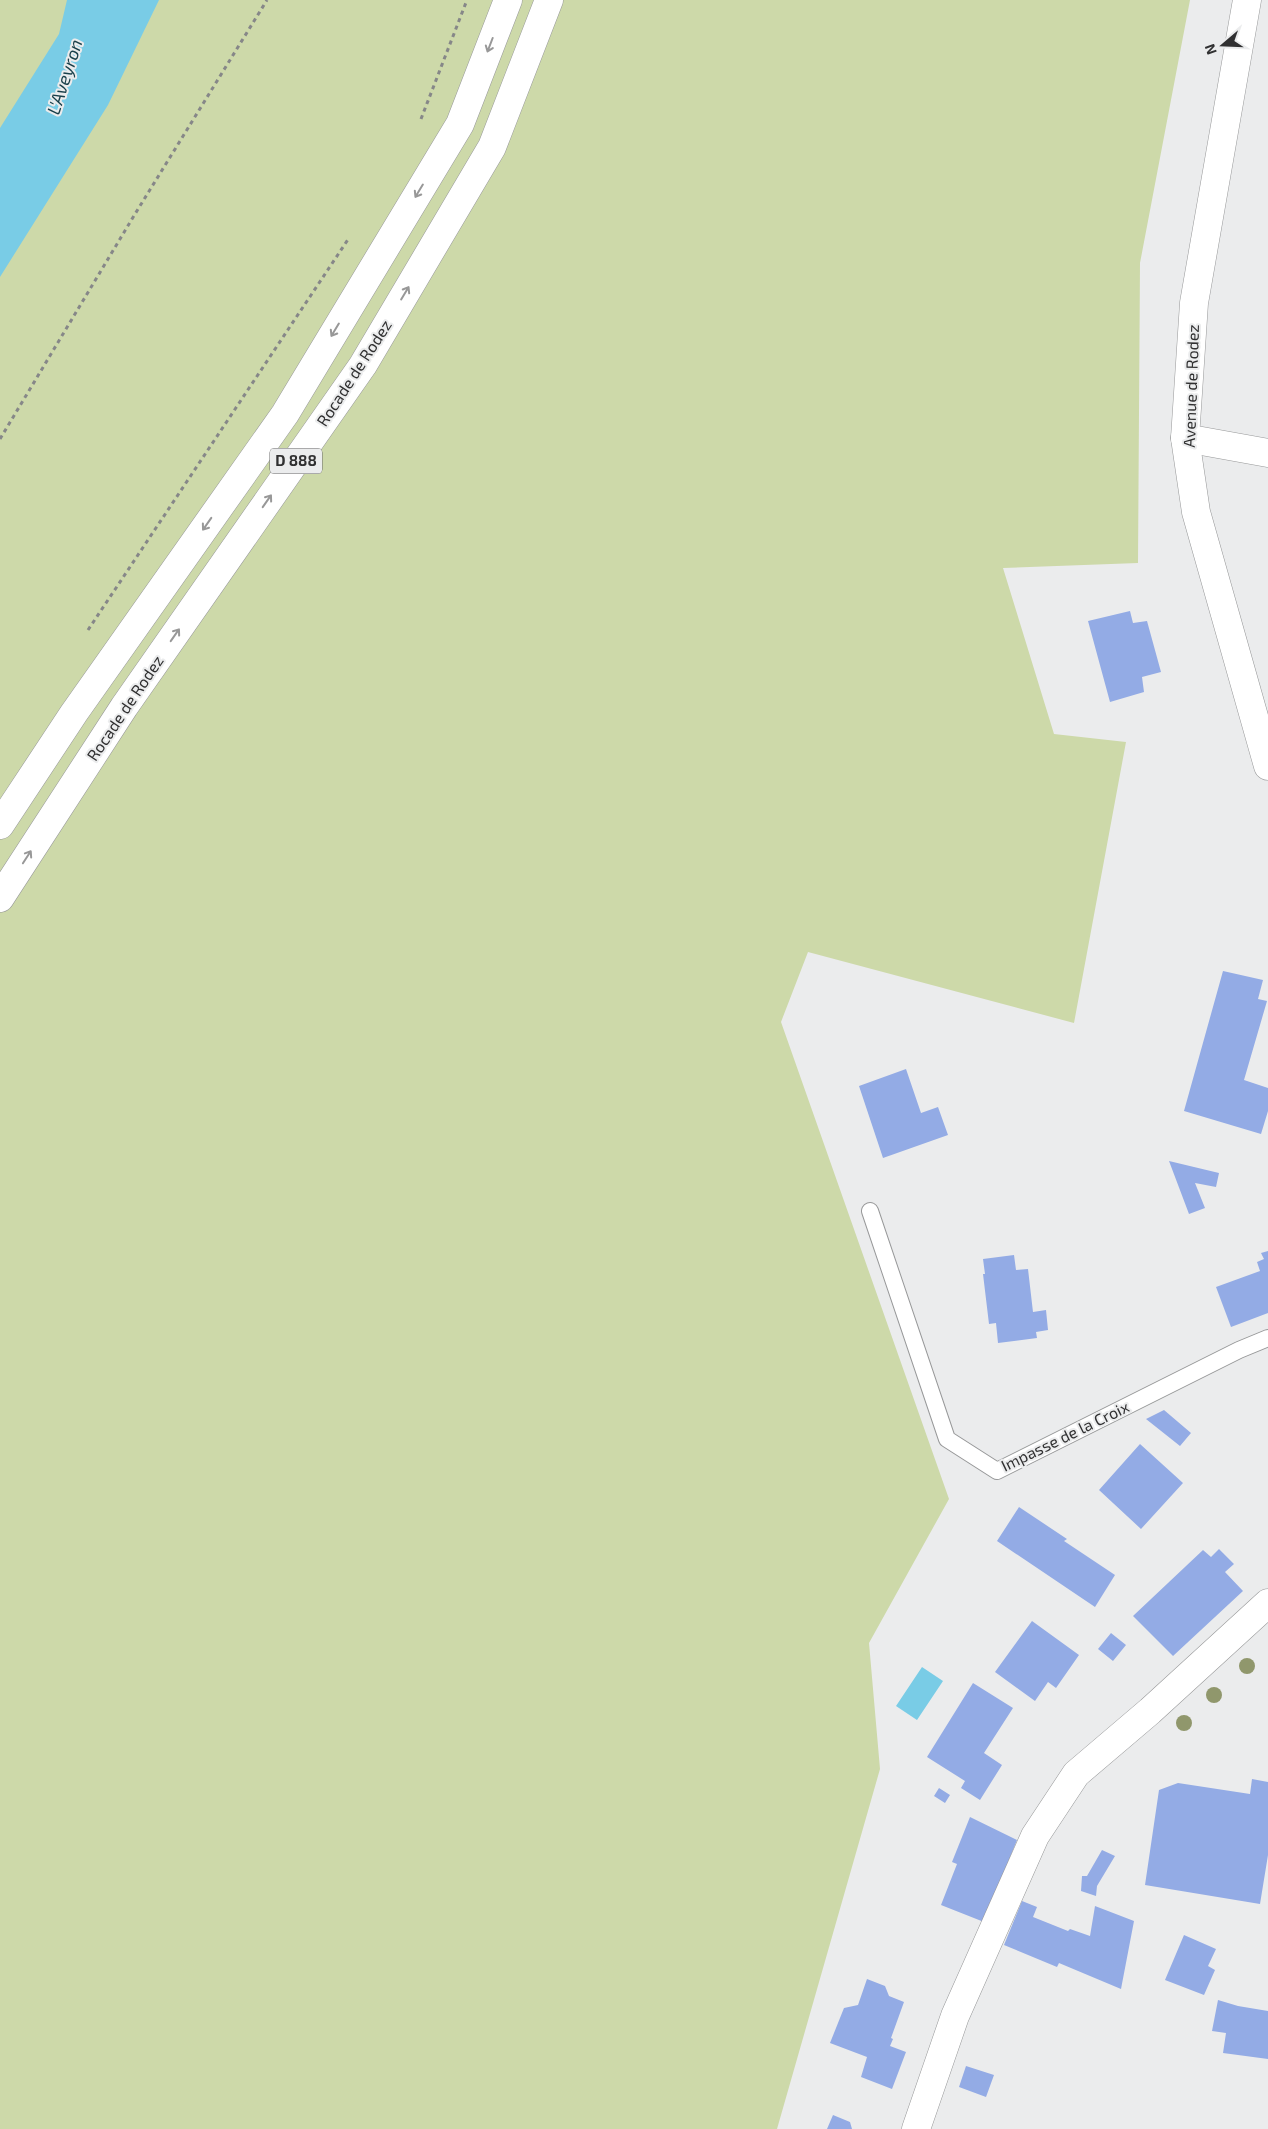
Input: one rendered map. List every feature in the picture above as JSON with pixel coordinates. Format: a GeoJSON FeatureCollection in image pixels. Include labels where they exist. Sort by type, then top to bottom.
{"type":"FeatureCollection","features":[{"type":"Feature","properties":{"kind":"main road","name":"D 888"},"geometry":{"type":"LineString","coordinates":[[0,825],[74,713],[285,414],[460,124],[508,0]]}},
{"type":"Feature","properties":{"kind":"main road","name":"Rocade de Rodez"},"geometry":{"type":"LineString","coordinates":[[0,898],[124,707],[362,365],[492,147],[550,0]]}},
{"type":"Feature","properties":{"kind":"main road","name":"Avenue de Rodez"},"geometry":{"type":"LineString","coordinates":[[1247,0],[1194,303],[1185,438],[1196,512],[1268,766]]}},
{"type":"Feature","properties":{"kind":"main road"},"geometry":{"type":"LineString","coordinates":[[1185,438],[1268,453]]}},
{"type":"Feature","properties":{"kind":"main road"},"geometry":{"type":"LineString","coordinates":[[916,2129],[954,2016],[1035,1836],[1076,1774],[1150,1711],[1268,1603]]}},
{"type":"Feature","properties":{"kind":"lane","name":"Impasse de la Croix"},"geometry":{"type":"LineString","coordinates":[[870,1211],[948,1439],[997,1471],[1239,1350],[1268,1338]]}},
{"type":"Feature","properties":{"kind":"path"},"geometry":{"type":"LineString","coordinates":[[0,439],[135,214],[267,0]]}},
{"type":"Feature","properties":{"kind":"path"},"geometry":{"type":"LineString","coordinates":[[419,124],[467,0]]}},
{"type":"Feature","properties":{"kind":"path"},"geometry":{"type":"LineString","coordinates":[[83,638],[352,233]]}},
{"type":"Feature","properties":{"kind":"green space"},"geometry":{"type":"Polygon","coordinates":[[[0,0],[1190,0],[1140,263],[1138,563],[1003,568],[1054,734],[1126,742],[1074,1023],[808,952],[781,1022],[949,1499],[869,1643],[880,1769],[777,2129],[0,2129],[0,0]]]}},
{"type":"Feature","properties":{"kind":"water","name":"L'Aveyron"},"geometry":{"type":"Polygon","coordinates":[[[67,0],[159,0],[108,105],[0,277],[0,128],[59,34],[67,0]]]}},
{"type":"Feature","properties":{"kind":"water"},"geometry":{"type":"Polygon","coordinates":[[[922,1667],[943,1681],[917,1720],[896,1706],[922,1667]]]}},
{"type":"Feature","properties":{"kind":"building"},"geometry":{"type":"Polygon","coordinates":[[[1130,611],[1133,623],[1147,621],[1161,672],[1142,677],[1144,692],[1110,702],[1088,621],[1130,611]]]}},
{"type":"Feature","properties":{"kind":"building"},"geometry":{"type":"Polygon","coordinates":[[[1223,971],[1263,980],[1258,999],[1267,1001],[1244,1080],[1268,1088],[1268,1111],[1261,1134],[1184,1111],[1223,971]]]}},
{"type":"Feature","properties":{"kind":"building"},"geometry":{"type":"Polygon","coordinates":[[[906,1069],[921,1113],[938,1107],[948,1135],[883,1158],[859,1086],[906,1069]]]}},
{"type":"Feature","properties":{"kind":"building"},"geometry":{"type":"Polygon","coordinates":[[[1169,1161],[1219,1173],[1216,1187],[1195,1183],[1205,1208],[1189,1214],[1169,1161]]]}},
{"type":"Feature","properties":{"kind":"building"},"geometry":{"type":"Polygon","coordinates":[[[1268,1251],[1268,1313],[1231,1327],[1216,1287],[1260,1271],[1257,1262],[1264,1259],[1261,1253],[1268,1251]]]}},
{"type":"Feature","properties":{"kind":"building"},"geometry":{"type":"Polygon","coordinates":[[[1014,1255],[1016,1270],[1028,1269],[1033,1312],[1046,1310],[1048,1330],[1036,1332],[1037,1338],[998,1343],[996,1323],[989,1324],[983,1259],[1014,1255]]]}},
{"type":"Feature","properties":{"kind":"building"},"geometry":{"type":"Polygon","coordinates":[[[1164,1410],[1191,1433],[1180,1446],[1146,1419],[1164,1410]]]}},
{"type":"Feature","properties":{"kind":"building"},"geometry":{"type":"Polygon","coordinates":[[[1140,1444],[1183,1483],[1141,1529],[1099,1490],[1140,1444]]]}},
{"type":"Feature","properties":{"kind":"building"},"geometry":{"type":"Polygon","coordinates":[[[1019,1507],[1067,1539],[1064,1541],[1115,1575],[1095,1607],[997,1541],[1019,1507]]]}},
{"type":"Feature","properties":{"kind":"building"},"geometry":{"type":"Polygon","coordinates":[[[1219,1549],[1234,1564],[1225,1572],[1243,1591],[1173,1656],[1133,1616],[1203,1550],[1211,1557],[1219,1549]]]}},
{"type":"Feature","properties":{"kind":"building"},"geometry":{"type":"Polygon","coordinates":[[[1032,1621],[1079,1655],[1056,1688],[1048,1682],[1035,1701],[995,1672],[1032,1621]]]}},
{"type":"Feature","properties":{"kind":"building"},"geometry":{"type":"Polygon","coordinates":[[[1111,1633],[1126,1645],[1113,1661],[1098,1649],[1111,1633]]]}},
{"type":"Feature","properties":{"kind":"building"},"geometry":{"type":"Polygon","coordinates":[[[973,1683],[1013,1708],[984,1753],[1002,1765],[980,1800],[961,1788],[965,1781],[927,1757],[973,1683]]]}},
{"type":"Feature","properties":{"kind":"building"},"geometry":{"type":"Polygon","coordinates":[[[1252,1779],[1268,1782],[1268,1855],[1260,1904],[1145,1885],[1159,1790],[1178,1783],[1250,1794],[1252,1779]]]}},
{"type":"Feature","properties":{"kind":"building"},"geometry":{"type":"Polygon","coordinates":[[[939,1788],[950,1795],[945,1803],[934,1796],[939,1788]]]}},
{"type":"Feature","properties":{"kind":"building"},"geometry":{"type":"Polygon","coordinates":[[[970,1817],[1017,1840],[984,1922],[941,1905],[957,1864],[952,1862],[970,1817]]]}},
{"type":"Feature","properties":{"kind":"building"},"geometry":{"type":"Polygon","coordinates":[[[1102,1850],[1115,1856],[1097,1886],[1096,1896],[1081,1891],[1082,1876],[1087,1876],[1102,1850]]]}},
{"type":"Feature","properties":{"kind":"building"},"geometry":{"type":"Polygon","coordinates":[[[1022,1901],[1037,1907],[1033,1917],[1068,1931],[1070,1929],[1090,1936],[1095,1906],[1134,1921],[1121,1989],[1059,1963],[1057,1967],[1004,1945],[1022,1901]]]}},
{"type":"Feature","properties":{"kind":"building"},"geometry":{"type":"Polygon","coordinates":[[[1184,1935],[1216,1949],[1208,1966],[1215,1970],[1204,1995],[1165,1980],[1184,1935]]]}},
{"type":"Feature","properties":{"kind":"building"},"geometry":{"type":"Polygon","coordinates":[[[867,1979],[885,1986],[889,1996],[904,2002],[890,2046],[906,2052],[892,2089],[861,2077],[867,2057],[830,2043],[844,2008],[858,2005],[867,1979]]]}},
{"type":"Feature","properties":{"kind":"building"},"geometry":{"type":"Polygon","coordinates":[[[1218,2000],[1238,2006],[1268,2011],[1268,2059],[1223,2053],[1226,2033],[1212,2031],[1218,2000]]]}},
{"type":"Feature","properties":{"kind":"building"},"geometry":{"type":"Polygon","coordinates":[[[966,2066],[994,2075],[986,2097],[959,2087],[966,2066]]]}},
{"type":"Feature","properties":{"kind":"building"},"geometry":{"type":"Polygon","coordinates":[[[833,2115],[850,2122],[852,2129],[827,2129],[833,2115]]]}}]}
